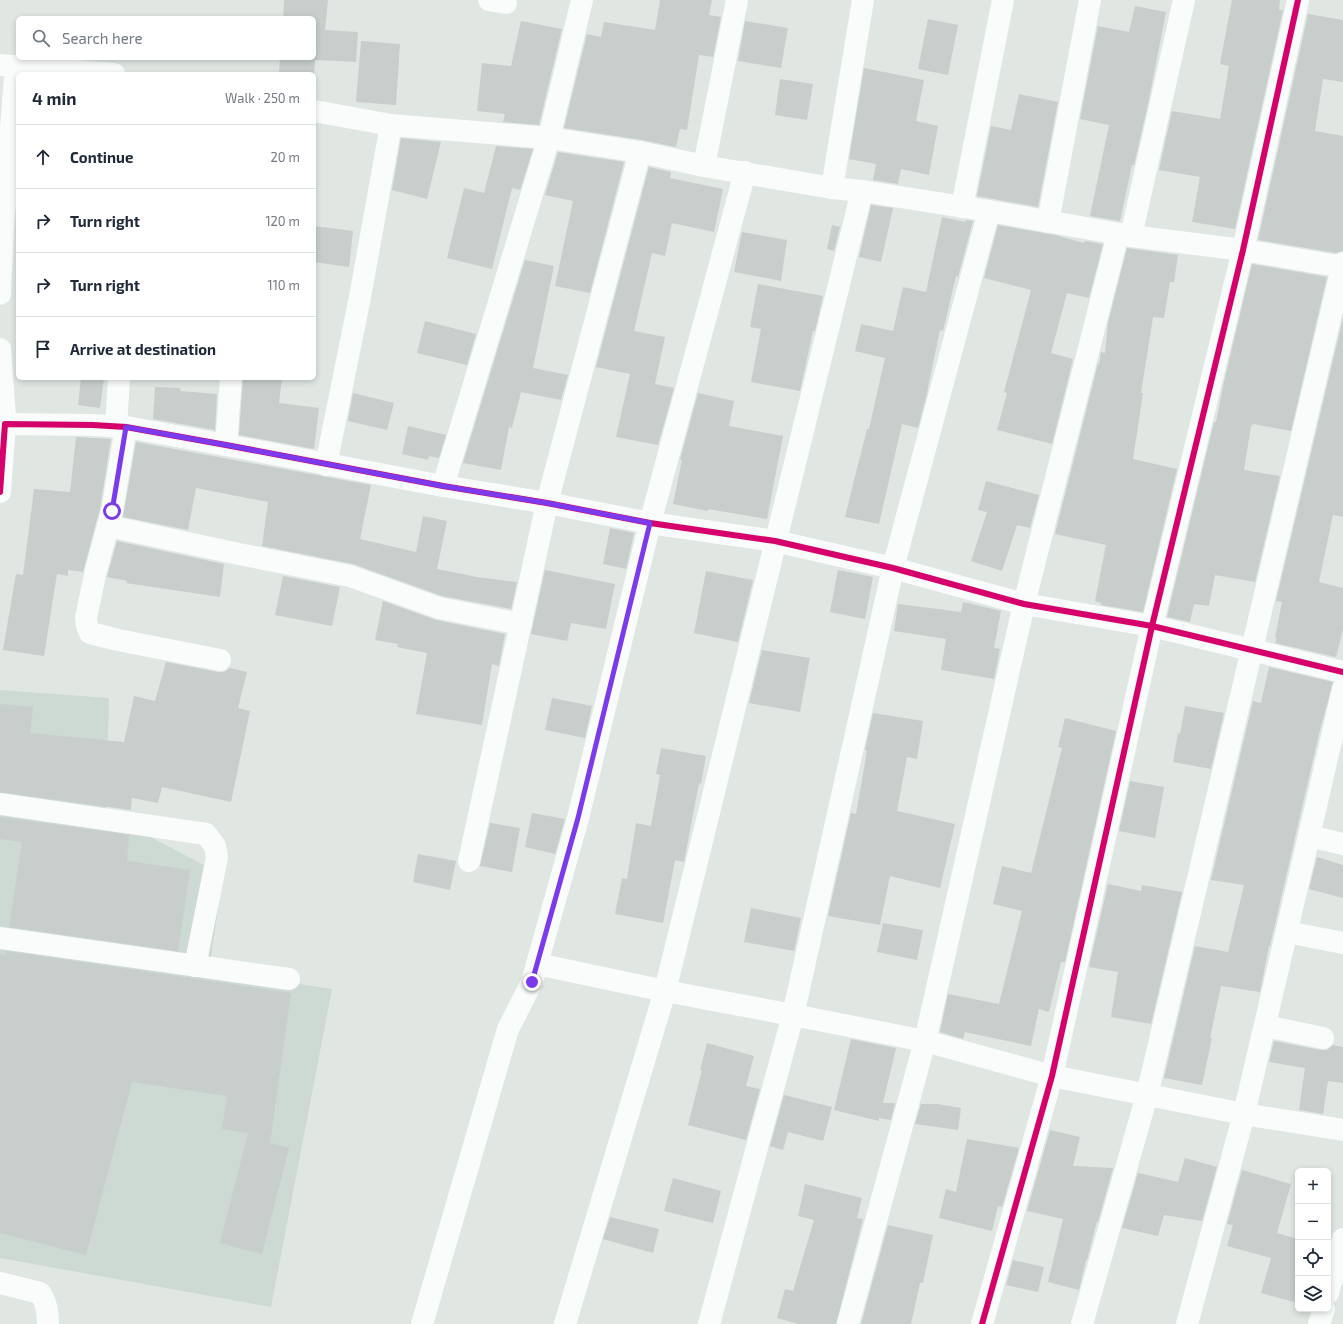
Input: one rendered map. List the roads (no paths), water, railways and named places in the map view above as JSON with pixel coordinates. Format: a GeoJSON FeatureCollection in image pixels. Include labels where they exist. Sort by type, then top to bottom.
{"type":"FeatureCollection","features":[{"type":"Feature","properties":{"kind":"street"},"geometry":{"type":"LineString","coordinates":[[443,486],[549,138],[582,0]]}},
{"type":"Feature","properties":{"kind":"street"},"geometry":{"type":"LineString","coordinates":[[704,166],[737,0]]}},
{"type":"Feature","properties":{"kind":"street"},"geometry":{"type":"LineString","coordinates":[[832,188],[863,0]]}},
{"type":"Feature","properties":{"kind":"street"},"geometry":{"type":"LineString","coordinates":[[962,207],[1003,0]]}},
{"type":"Feature","properties":{"kind":"street"},"geometry":{"type":"LineString","coordinates":[[1048,222],[1090,0]]}},
{"type":"Feature","properties":{"kind":"street"},"geometry":{"type":"LineString","coordinates":[[848,1324],[925,1041],[1024,604],[1124,235],[1184,0]]}},
{"type":"Feature","properties":{"kind":"street"},"geometry":{"type":"LineString","coordinates":[[982,1324],[1052,1076],[1152,626],[1243,250],[1298,0]]}},
{"type":"Feature","properties":{"kind":"street"},"geometry":{"type":"LineString","coordinates":[[0,294],[8,65],[90,72]]}},
{"type":"Feature","properties":{"kind":"street"},"geometry":{"type":"LineString","coordinates":[[316,111],[391,125],[549,138],[640,152],[704,166],[832,188],[862,191],[989,211],[1124,235],[1243,250],[1343,266],[1147,1095],[1082,1324]]}},
{"type":"Feature","properties":{"kind":"street"},"geometry":{"type":"LineString","coordinates":[[326,465],[360,296],[391,125]]}},
{"type":"Feature","properties":{"kind":"street"},"geometry":{"type":"LineString","coordinates":[[469,861],[547,503],[640,152]]}},
{"type":"Feature","properties":{"kind":"street"},"geometry":{"type":"LineString","coordinates":[[422,1324],[508,1029],[532,982],[578,818],[650,523],[745,172]]}},
{"type":"Feature","properties":{"kind":"street"},"geometry":{"type":"LineString","coordinates":[[565,1324],[665,991],[862,191]]}},
{"type":"Feature","properties":{"kind":"street"},"geometry":{"type":"LineString","coordinates":[[709,1324],[793,1015],[894,568],[989,211]]}},
{"type":"Feature","properties":{"kind":"street"},"geometry":{"type":"LineString","coordinates":[[0,349],[3,419],[0,492]]}},
{"type":"Feature","properties":{"kind":"street"},"geometry":{"type":"LineString","coordinates":[[119,380],[121,427],[112,511],[96,570],[86,618],[87,626],[90,633],[220,660]]}},
{"type":"Feature","properties":{"kind":"street"},"geometry":{"type":"LineString","coordinates":[[226,445],[231,380]]}},
{"type":"Feature","properties":{"kind":"street"},"geometry":{"type":"LineString","coordinates":[[3,419],[121,427],[226,445],[443,486],[547,503],[650,523],[775,541],[894,568],[1024,604],[1152,626],[1343,672]]}},
{"type":"Feature","properties":{"kind":"street"},"geometry":{"type":"LineString","coordinates":[[108,526],[350,576],[439,608],[521,624]]}},
{"type":"Feature","properties":{"kind":"street"},"geometry":{"type":"LineString","coordinates":[[1187,1324],[1244,1114],[1343,689]]}},
{"type":"Feature","properties":{"kind":"street"},"geometry":{"type":"LineString","coordinates":[[0,804],[206,834],[215,846],[217,856],[195,966]]}},
{"type":"Feature","properties":{"kind":"street"},"geometry":{"type":"LineString","coordinates":[[1309,836],[1343,844]]}},
{"type":"Feature","properties":{"kind":"street"},"geometry":{"type":"LineString","coordinates":[[1287,932],[1343,943]]}},
{"type":"Feature","properties":{"kind":"street"},"geometry":{"type":"LineString","coordinates":[[0,938],[289,979]]}},
{"type":"Feature","properties":{"kind":"street"},"geometry":{"type":"LineString","coordinates":[[537,964],[665,991],[925,1041],[1052,1076],[1244,1114],[1343,1130]]}},
{"type":"Feature","properties":{"kind":"street"},"geometry":{"type":"LineString","coordinates":[[1265,1026],[1323,1038]]}},
{"type":"Feature","properties":{"kind":"street"},"geometry":{"type":"LineString","coordinates":[[1331,1282],[1343,1239]]}},
{"type":"Feature","properties":{"kind":"street"},"geometry":{"type":"LineString","coordinates":[[0,1284],[40,1293],[44,1298],[48,1314],[48,1324]]}},
{"type":"Feature","properties":{"kind":"street"},"geometry":{"type":"LineString","coordinates":[[1319,1324],[1323,1312]]}}]}
